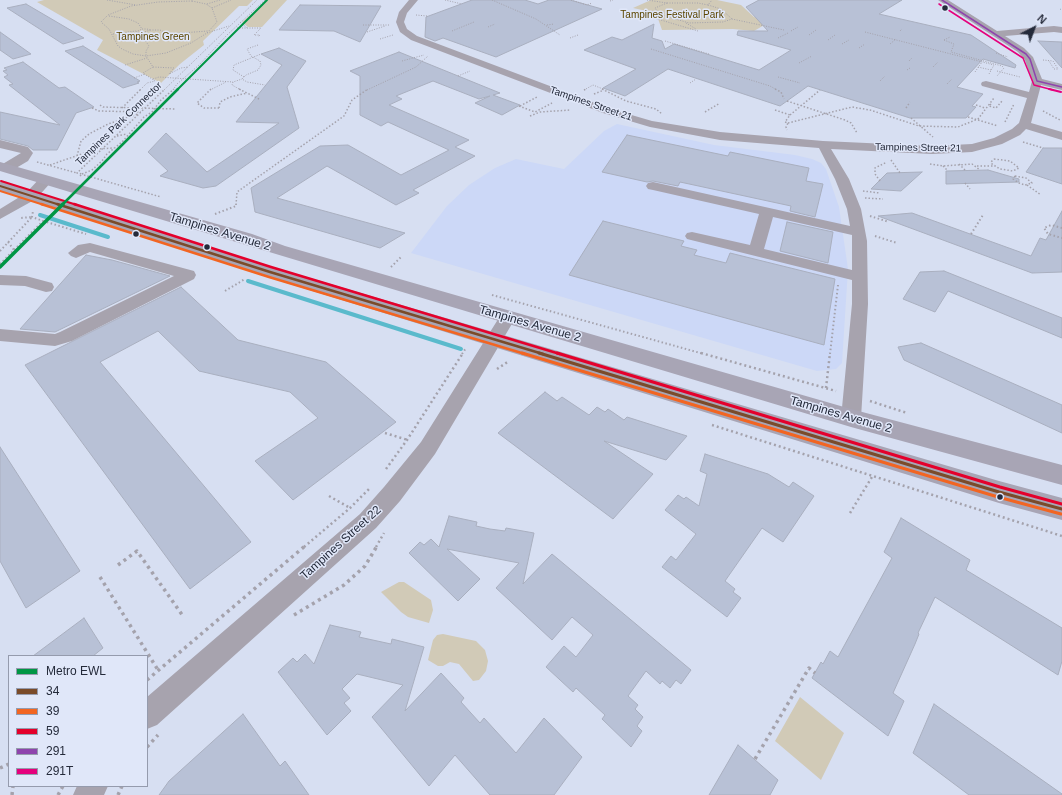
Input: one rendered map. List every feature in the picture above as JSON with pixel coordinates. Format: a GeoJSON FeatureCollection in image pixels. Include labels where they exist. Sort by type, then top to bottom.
{"type":"FeatureCollection","features":[{"type":"Feature","properties":{"kind":"main road","name":"Tampines Avenue 2"},"geometry":{"type":"LineString","coordinates":[[3,167],[48,172],[67,186],[204,218],[324,264],[850,418],[1062,476]]}},
{"type":"Feature","properties":{"kind":"main road","name":"Tampines Avenue 2"},"geometry":{"type":"LineString","coordinates":[[0,186],[352,297],[991,490],[1062,509]]}},
{"type":"Feature","properties":{"kind":"main road"},"geometry":{"type":"LineString","coordinates":[[324,264],[352,276],[357,280],[360,288],[352,297]]}},
{"type":"Feature","properties":{"kind":"street","name":"Tampines Street 21"},"geometry":{"type":"LineString","coordinates":[[414,0],[403,12],[400,22],[403,30],[414,38],[607,111],[650,124],[697,133],[775,142],[932,150],[972,148],[1007,137],[1024,125]]}},
{"type":"Feature","properties":{"kind":"street"},"geometry":{"type":"LineString","coordinates":[[942,0],[999,36],[1030,59],[1037,80],[1024,125],[1062,136]]}},
{"type":"Feature","properties":{"kind":"street"},"geometry":{"type":"LineString","coordinates":[[999,36],[1033,36],[1060,32],[1062,30]]}},
{"type":"Feature","properties":{"kind":"street"},"geometry":{"type":"LineString","coordinates":[[986,79],[1033,96]]}},
{"type":"Feature","properties":{"kind":"street"},"geometry":{"type":"LineString","coordinates":[[1037,80],[1062,87]]}},
{"type":"Feature","properties":{"kind":"street"},"geometry":{"type":"LineString","coordinates":[[0,144],[24,150],[27,153],[24,158],[3,167]]}},
{"type":"Feature","properties":{"kind":"street"},"geometry":{"type":"LineString","coordinates":[[823,145],[842,179],[866,234],[861,277],[850,418]]}},
{"type":"Feature","properties":{"kind":"street"},"geometry":{"type":"LineString","coordinates":[[0,215],[32,196],[48,172]]}},
{"type":"Feature","properties":{"kind":"street"},"geometry":{"type":"LineString","coordinates":[[653,186],[866,234]]}},
{"type":"Feature","properties":{"kind":"street"},"geometry":{"type":"LineString","coordinates":[[0,203],[32,196]]}},
{"type":"Feature","properties":{"kind":"street"},"geometry":{"type":"LineString","coordinates":[[756,251],[767,212]]}},
{"type":"Feature","properties":{"kind":"street"},"geometry":{"type":"LineString","coordinates":[[692,236],[861,277]]}},
{"type":"Feature","properties":{"kind":"street"},"geometry":{"type":"LineString","coordinates":[[0,335],[55,340],[66,337],[188,275],[90,247],[83,248],[76,253]]}},
{"type":"Feature","properties":{"kind":"street"},"geometry":{"type":"LineString","coordinates":[[0,280],[26,281],[46,287]]}},
{"type":"Feature","properties":{"kind":"street","name":"Tampines Street 22"},"geometry":{"type":"LineString","coordinates":[[148,714],[359,515],[392,494],[428,448],[496,340],[508,317]]}},
{"type":"Feature","properties":{"kind":"path"},"geometry":{"type":"LineString","coordinates":[[106,0],[136,5]]}},
{"type":"Feature","properties":{"kind":"path"},"geometry":{"type":"LineString","coordinates":[[125,65],[147,57],[179,49],[207,32],[217,22],[212,8],[206,4],[192,0],[158,2],[136,5],[108,16],[101,22],[113,34],[118,46],[133,54],[147,57]]}},
{"type":"Feature","properties":{"kind":"path"},"geometry":{"type":"LineString","coordinates":[[206,4],[220,0]]}},
{"type":"Feature","properties":{"kind":"path"},"geometry":{"type":"LineString","coordinates":[[212,8],[231,0]]}},
{"type":"Feature","properties":{"kind":"path","name":"Tampines Park Connector"},"geometry":{"type":"LineString","coordinates":[[82,174],[77,173],[257,0]]}},
{"type":"Feature","properties":{"kind":"path"},"geometry":{"type":"LineString","coordinates":[[82,174],[92,170],[122,142],[128,134],[137,127],[144,117],[156,108],[162,100],[199,66],[203,59],[211,53],[227,35],[237,28],[240,22],[246,18],[249,13],[265,0]]}},
{"type":"Feature","properties":{"kind":"path"},"geometry":{"type":"LineString","coordinates":[[444,0],[462,4]]}},
{"type":"Feature","properties":{"kind":"path"},"geometry":{"type":"LineString","coordinates":[[492,0],[523,13],[560,35]]}},
{"type":"Feature","properties":{"kind":"path"},"geometry":{"type":"LineString","coordinates":[[571,0],[587,5],[592,3]]}},
{"type":"Feature","properties":{"kind":"path"},"geometry":{"type":"LineString","coordinates":[[608,1],[613,0]]}},
{"type":"Feature","properties":{"kind":"path"},"geometry":{"type":"LineString","coordinates":[[647,0],[667,3],[692,3],[708,5],[721,9],[732,19]]}},
{"type":"Feature","properties":{"kind":"path"},"geometry":{"type":"LineString","coordinates":[[692,3],[695,0]]}},
{"type":"Feature","properties":{"kind":"path"},"geometry":{"type":"LineString","coordinates":[[708,5],[712,0]]}},
{"type":"Feature","properties":{"kind":"path"},"geometry":{"type":"LineString","coordinates":[[254,2],[260,3]]}},
{"type":"Feature","properties":{"kind":"path"},"geometry":{"type":"LineString","coordinates":[[667,3],[655,8],[659,14],[689,23],[722,22],[732,19],[784,30]]}},
{"type":"Feature","properties":{"kind":"path"},"geometry":{"type":"LineString","coordinates":[[243,13],[249,13]]}},
{"type":"Feature","properties":{"kind":"path"},"geometry":{"type":"LineString","coordinates":[[417,15],[427,16]]}},
{"type":"Feature","properties":{"kind":"path"},"geometry":{"type":"LineString","coordinates":[[108,16],[129,19],[138,23],[142,29]]}},
{"type":"Feature","properties":{"kind":"path"},"geometry":{"type":"LineString","coordinates":[[654,18],[698,31],[677,19]]}},
{"type":"Feature","properties":{"kind":"path"},"geometry":{"type":"LineString","coordinates":[[240,22],[247,28]]}},
{"type":"Feature","properties":{"kind":"path"},"geometry":{"type":"LineString","coordinates":[[452,31],[474,22]]}},
{"type":"Feature","properties":{"kind":"path"},"geometry":{"type":"LineString","coordinates":[[488,27],[495,24]]}},
{"type":"Feature","properties":{"kind":"path"},"geometry":{"type":"LineString","coordinates":[[546,26],[554,24]]}},
{"type":"Feature","properties":{"kind":"path"},"geometry":{"type":"LineString","coordinates":[[363,25],[389,25],[366,32]]}},
{"type":"Feature","properties":{"kind":"path"},"geometry":{"type":"LineString","coordinates":[[113,34],[142,29],[160,30],[168,34],[207,32],[230,26]]}},
{"type":"Feature","properties":{"kind":"path"},"geometry":{"type":"LineString","coordinates":[[791,31],[798,27]]}},
{"type":"Feature","properties":{"kind":"path"},"geometry":{"type":"LineString","coordinates":[[237,28],[261,28],[254,35],[260,35],[258,38]]}},
{"type":"Feature","properties":{"kind":"path"},"geometry":{"type":"LineString","coordinates":[[552,29],[556,28]]}},
{"type":"Feature","properties":{"kind":"path"},"geometry":{"type":"LineString","coordinates":[[686,30],[691,28]]}},
{"type":"Feature","properties":{"kind":"path"},"geometry":{"type":"LineString","coordinates":[[140,33],[150,30]]}},
{"type":"Feature","properties":{"kind":"path"},"geometry":{"type":"LineString","coordinates":[[809,35],[816,30]]}},
{"type":"Feature","properties":{"kind":"path"},"geometry":{"type":"LineString","coordinates":[[136,31],[140,33],[149,46],[146,51],[147,57],[153,67]]}},
{"type":"Feature","properties":{"kind":"path"},"geometry":{"type":"LineString","coordinates":[[865,32],[994,66],[986,79]]}},
{"type":"Feature","properties":{"kind":"path"},"geometry":{"type":"LineString","coordinates":[[778,38],[788,33]]}},
{"type":"Feature","properties":{"kind":"path"},"geometry":{"type":"LineString","coordinates":[[221,34],[227,35]]}},
{"type":"Feature","properties":{"kind":"path"},"geometry":{"type":"LineString","coordinates":[[570,38],[578,34]]}},
{"type":"Feature","properties":{"kind":"path"},"geometry":{"type":"LineString","coordinates":[[828,40],[836,35]]}},
{"type":"Feature","properties":{"kind":"path"},"geometry":{"type":"LineString","coordinates":[[380,39],[390,36]]}},
{"type":"Feature","properties":{"kind":"path"},"geometry":{"type":"LineString","coordinates":[[950,37],[944,41],[954,44],[951,52],[998,64],[1004,68],[996,77]]}},
{"type":"Feature","properties":{"kind":"path"},"geometry":{"type":"LineString","coordinates":[[890,44],[896,39]]}},
{"type":"Feature","properties":{"kind":"path"},"geometry":{"type":"LineString","coordinates":[[842,44],[849,40]]}},
{"type":"Feature","properties":{"kind":"path"},"geometry":{"type":"LineString","coordinates":[[665,41],[709,54]]}},
{"type":"Feature","properties":{"kind":"path"},"geometry":{"type":"LineString","coordinates":[[859,48],[865,44]]}},
{"type":"Feature","properties":{"kind":"path"},"geometry":{"type":"LineString","coordinates":[[152,79],[159,77],[233,82],[258,70],[261,65],[260,62],[252,57],[247,49],[258,45]]}},
{"type":"Feature","properties":{"kind":"path"},"geometry":{"type":"LineString","coordinates":[[651,49],[770,86],[781,92],[784,98]]}},
{"type":"Feature","properties":{"kind":"path"},"geometry":{"type":"LineString","coordinates":[[204,218],[236,206],[237,192],[344,116],[352,100],[374,85],[416,67],[433,52],[402,61]]}},
{"type":"Feature","properties":{"kind":"path"},"geometry":{"type":"LineString","coordinates":[[996,53],[1011,58]]}},
{"type":"Feature","properties":{"kind":"path"},"geometry":{"type":"LineString","coordinates":[[261,54],[234,65],[233,70],[247,82],[265,85]]}},
{"type":"Feature","properties":{"kind":"path"},"geometry":{"type":"LineString","coordinates":[[663,57],[667,54]]}},
{"type":"Feature","properties":{"kind":"path"},"geometry":{"type":"LineString","coordinates":[[799,63],[812,56]]}},
{"type":"Feature","properties":{"kind":"path"},"geometry":{"type":"LineString","coordinates":[[909,61],[912,58]]}},
{"type":"Feature","properties":{"kind":"path"},"geometry":{"type":"LineString","coordinates":[[197,59],[203,59]]}},
{"type":"Feature","properties":{"kind":"path"},"geometry":{"type":"LineString","coordinates":[[1049,61],[1053,61],[1058,69],[1054,69],[1049,61]]}},
{"type":"Feature","properties":{"kind":"path"},"geometry":{"type":"LineString","coordinates":[[933,67],[938,62]]}},
{"type":"Feature","properties":{"kind":"path"},"geometry":{"type":"LineString","coordinates":[[974,72],[982,62]]}},
{"type":"Feature","properties":{"kind":"path"},"geometry":{"type":"LineString","coordinates":[[134,78],[145,74],[143,73],[153,67],[174,68],[169,74],[181,68],[188,67]]}},
{"type":"Feature","properties":{"kind":"path"},"geometry":{"type":"LineString","coordinates":[[978,67],[992,70]]}},
{"type":"Feature","properties":{"kind":"path"},"geometry":{"type":"LineString","coordinates":[[458,76],[470,71]]}},
{"type":"Feature","properties":{"kind":"path"},"geometry":{"type":"LineString","coordinates":[[997,71],[1020,77]]}},
{"type":"Feature","properties":{"kind":"path"},"geometry":{"type":"LineString","coordinates":[[145,74],[152,79]]}},
{"type":"Feature","properties":{"kind":"path"},"geometry":{"type":"LineString","coordinates":[[778,76],[800,83]]}},
{"type":"Feature","properties":{"kind":"path"},"geometry":{"type":"LineString","coordinates":[[880,81],[885,76]]}},
{"type":"Feature","properties":{"kind":"path"},"geometry":{"type":"LineString","coordinates":[[122,108],[147,84],[154,81],[152,79]]}},
{"type":"Feature","properties":{"kind":"path"},"geometry":{"type":"LineString","coordinates":[[690,83],[696,79]]}},
{"type":"Feature","properties":{"kind":"path"},"geometry":{"type":"LineString","coordinates":[[947,84],[952,79]]}},
{"type":"Feature","properties":{"kind":"path"},"geometry":{"type":"LineString","coordinates":[[228,81],[212,88],[197,103],[204,108],[219,109],[220,102],[230,96],[248,93]]}},
{"type":"Feature","properties":{"kind":"path"},"geometry":{"type":"LineString","coordinates":[[233,82],[232,85],[259,99]]}},
{"type":"Feature","properties":{"kind":"path"},"geometry":{"type":"LineString","coordinates":[[583,91],[593,85],[626,101],[656,109],[663,116]]}},
{"type":"Feature","properties":{"kind":"path"},"geometry":{"type":"LineString","coordinates":[[787,129],[786,127],[788,123],[785,122],[790,115],[820,90]]}},
{"type":"Feature","properties":{"kind":"path"},"geometry":{"type":"LineString","coordinates":[[540,96],[519,106],[535,112],[555,102]]}},
{"type":"Feature","properties":{"kind":"path"},"geometry":{"type":"LineString","coordinates":[[788,123],[848,107],[858,108],[919,126],[958,127],[977,119],[996,98],[989,106],[996,108],[1002,101],[1014,104]]}},
{"type":"Feature","properties":{"kind":"path"},"geometry":{"type":"LineString","coordinates":[[787,101],[848,121],[858,134]]}},
{"type":"Feature","properties":{"kind":"path"},"geometry":{"type":"LineString","coordinates":[[705,112],[720,102]]}},
{"type":"Feature","properties":{"kind":"path"},"geometry":{"type":"LineString","coordinates":[[906,108],[910,102]]}},
{"type":"Feature","properties":{"kind":"path"},"geometry":{"type":"LineString","coordinates":[[100,105],[103,107],[122,108],[176,109]]}},
{"type":"Feature","properties":{"kind":"path"},"geometry":{"type":"LineString","coordinates":[[976,105],[986,108]]}},
{"type":"Feature","properties":{"kind":"path"},"geometry":{"type":"LineString","coordinates":[[92,108],[99,111],[142,112]]}},
{"type":"Feature","properties":{"kind":"path"},"geometry":{"type":"LineString","coordinates":[[530,116],[540,112],[576,110]]}},
{"type":"Feature","properties":{"kind":"path"},"geometry":{"type":"LineString","coordinates":[[775,110],[790,115]]}},
{"type":"Feature","properties":{"kind":"path"},"geometry":{"type":"LineString","coordinates":[[1043,111],[1060,120]]}},
{"type":"Feature","properties":{"kind":"path"},"geometry":{"type":"LineString","coordinates":[[77,156],[78,147],[81,141],[89,134],[108,124],[139,114]]}},
{"type":"Feature","properties":{"kind":"path"},"geometry":{"type":"LineString","coordinates":[[136,117],[144,117]]}},
{"type":"Feature","properties":{"kind":"path"},"geometry":{"type":"LineString","coordinates":[[968,117],[1001,127]]}},
{"type":"Feature","properties":{"kind":"path"},"geometry":{"type":"LineString","coordinates":[[911,118],[927,132]]}},
{"type":"Feature","properties":{"kind":"path"},"geometry":{"type":"LineString","coordinates":[[116,136],[128,134]]}},
{"type":"Feature","properties":{"kind":"path"},"geometry":{"type":"LineString","coordinates":[[1030,144],[1043,148]]}},
{"type":"Feature","properties":{"kind":"path"},"geometry":{"type":"LineString","coordinates":[[48,172],[77,156],[104,148],[114,148]]}},
{"type":"Feature","properties":{"kind":"path"},"geometry":{"type":"LineString","coordinates":[[948,171],[943,165],[973,164],[977,166],[994,166],[1005,171],[1018,170],[1018,166],[1006,160],[992,160],[994,166]]}},
{"type":"Feature","properties":{"kind":"path"},"geometry":{"type":"LineString","coordinates":[[880,181],[874,170],[882,163],[892,162],[900,173]]}},
{"type":"Feature","properties":{"kind":"path"},"geometry":{"type":"LineString","coordinates":[[959,164],[965,170]]}},
{"type":"Feature","properties":{"kind":"path"},"geometry":{"type":"LineString","coordinates":[[977,166],[980,170]]}},
{"type":"Feature","properties":{"kind":"path"},"geometry":{"type":"LineString","coordinates":[[1013,171],[1012,173],[1030,180],[1032,183],[1027,185]]}},
{"type":"Feature","properties":{"kind":"path"},"geometry":{"type":"LineString","coordinates":[[82,174],[165,198]]}},
{"type":"Feature","properties":{"kind":"path","name":"Tampines Park Connector"},"geometry":{"type":"LineString","coordinates":[[67,186],[82,174]]}},
{"type":"Feature","properties":{"kind":"path"},"geometry":{"type":"LineString","coordinates":[[1018,176],[1014,177],[1013,179],[1019,183],[1027,185],[1041,195]]}},
{"type":"Feature","properties":{"kind":"path"},"geometry":{"type":"LineString","coordinates":[[965,183],[970,189]]}},
{"type":"Feature","properties":{"kind":"path"},"geometry":{"type":"LineString","coordinates":[[859,190],[880,193]]}},
{"type":"Feature","properties":{"kind":"path"},"geometry":{"type":"LineString","coordinates":[[0,251],[32,217],[35,208],[32,196]]}},
{"type":"Feature","properties":{"kind":"path"},"geometry":{"type":"LineString","coordinates":[[862,199],[883,199]]}},
{"type":"Feature","properties":{"kind":"path"},"geometry":{"type":"LineString","coordinates":[[204,218],[215,214]]}},
{"type":"Feature","properties":{"kind":"path"},"geometry":{"type":"LineString","coordinates":[[868,215],[889,222]]}},
{"type":"Feature","properties":{"kind":"path"},"geometry":{"type":"LineString","coordinates":[[971,234],[983,215]]}},
{"type":"Feature","properties":{"kind":"path"},"geometry":{"type":"LineString","coordinates":[[16,218],[32,217],[88,235]]}},
{"type":"Feature","properties":{"kind":"path"},"geometry":{"type":"LineString","coordinates":[[0,264],[43,221]]}},
{"type":"Feature","properties":{"kind":"path"},"geometry":{"type":"LineString","coordinates":[[1062,228],[1051,225],[1044,228],[1048,234],[1062,238]]}},
{"type":"Feature","properties":{"kind":"path"},"geometry":{"type":"LineString","coordinates":[[866,234],[897,243]]}},
{"type":"Feature","properties":{"kind":"path"},"geometry":{"type":"LineString","coordinates":[[8,242],[14,250]]}},
{"type":"Feature","properties":{"kind":"path"},"geometry":{"type":"LineString","coordinates":[[391,267],[402,256]]}},
{"type":"Feature","properties":{"kind":"path"},"geometry":{"type":"LineString","coordinates":[[826,388],[839,271]]}},
{"type":"Feature","properties":{"kind":"path"},"geometry":{"type":"LineString","coordinates":[[225,291],[248,276]]}},
{"type":"Feature","properties":{"kind":"path"},"geometry":{"type":"LineString","coordinates":[[384,472],[407,440],[467,346]]}},
{"type":"Feature","properties":{"kind":"path"},"geometry":{"type":"LineString","coordinates":[[707,423],[872,477],[1062,536]]}},
{"type":"Feature","properties":{"kind":"path"},"geometry":{"type":"LineString","coordinates":[[386,433],[428,448]]}},
{"type":"Feature","properties":{"kind":"path"},"geometry":{"type":"LineString","coordinates":[[850,513],[872,477]]}},
{"type":"Feature","properties":{"kind":"path"},"geometry":{"type":"LineString","coordinates":[[148,679],[359,515],[374,483]]}},
{"type":"Feature","properties":{"kind":"path"},"geometry":{"type":"LineString","coordinates":[[329,496],[359,515]]}},
{"type":"Feature","properties":{"kind":"path"},"geometry":{"type":"LineString","coordinates":[[118,565],[137,551],[183,616]]}},
{"type":"Feature","properties":{"kind":"path"},"geometry":{"type":"LineString","coordinates":[[100,577],[158,670]]}},
{"type":"Feature","properties":{"kind":"path"},"geometry":{"type":"LineString","coordinates":[[755,759],[809,668],[815,672]]}},
{"type":"Feature","properties":{"kind":"shaded area"},"geometry":{"type":"Polygon","coordinates":[[[617,124],[714,145],[795,155],[821,163],[826,169],[839,207],[848,269],[842,363],[836,369],[817,371],[411,253],[447,206],[469,185],[495,168],[516,159],[564,169],[604,131],[617,124]]]}},
{"type":"Feature","properties":{"kind":"green space","name":"Tampines Green"},"geometry":{"type":"Polygon","coordinates":[[[44,0],[253,0],[247,6],[239,6],[203,41],[204,45],[180,64],[161,83],[97,50],[103,40],[37,2],[44,0]]]}},
{"type":"Feature","properties":{"kind":"green space"},"geometry":{"type":"Polygon","coordinates":[[[268,0],[287,0],[262,27],[248,27],[242,22],[268,0]]]}},
{"type":"Feature","properties":{"kind":"green space","name":"Tampines Festival Park"},"geometry":{"type":"Polygon","coordinates":[[[651,0],[717,0],[741,5],[754,17],[771,21],[754,31],[733,29],[662,30],[656,13],[633,8],[651,0]]]}},
{"type":"Feature","properties":{"kind":"green space"},"geometry":{"type":"Polygon","coordinates":[[[399,582],[404,582],[431,600],[433,610],[429,623],[408,617],[381,592],[399,582]]]}},
{"type":"Feature","properties":{"kind":"green space"},"geometry":{"type":"Polygon","coordinates":[[[443,634],[476,641],[485,650],[488,661],[486,671],[479,680],[473,681],[459,664],[450,662],[443,666],[438,666],[428,660],[433,640],[437,635],[443,634]]]}},
{"type":"Feature","properties":{"kind":"green space"},"geometry":{"type":"Polygon","coordinates":[[[800,697],[844,733],[821,780],[775,741],[800,697]]]}},
{"type":"Feature","properties":{"kind":"building"},"geometry":{"type":"Polygon","coordinates":[[[472,0],[525,0],[538,4],[549,0],[570,0],[602,9],[496,57],[443,38],[435,41],[425,37],[426,17],[472,0]]]}},
{"type":"Feature","properties":{"kind":"building"},"geometry":{"type":"Polygon","coordinates":[[[759,0],[902,0],[879,14],[971,35],[1016,65],[1015,68],[983,59],[957,87],[983,94],[972,106],[976,107],[966,118],[910,118],[808,86],[780,106],[668,69],[625,96],[603,88],[636,69],[584,50],[612,37],[622,40],[654,24],[652,38],[662,41],[665,49],[674,44],[759,70],[791,50],[737,35],[738,31],[768,31],[746,7],[759,0]]]}},
{"type":"Feature","properties":{"kind":"building"},"geometry":{"type":"Polygon","coordinates":[[[26,4],[84,38],[63,44],[7,8],[26,4]]]}},
{"type":"Feature","properties":{"kind":"building"},"geometry":{"type":"Polygon","coordinates":[[[300,5],[381,6],[360,42],[334,31],[279,30],[300,5]]]}},
{"type":"Feature","properties":{"kind":"building"},"geometry":{"type":"Polygon","coordinates":[[[0,32],[31,54],[13,59],[0,50],[0,32]]]}},
{"type":"Feature","properties":{"kind":"building"},"geometry":{"type":"Polygon","coordinates":[[[1038,41],[1062,42],[1062,68],[1038,41]]]}},
{"type":"Feature","properties":{"kind":"building"},"geometry":{"type":"Polygon","coordinates":[[[83,46],[140,81],[137,82],[139,83],[123,88],[65,51],[83,46]]]}},
{"type":"Feature","properties":{"kind":"building"},"geometry":{"type":"Polygon","coordinates":[[[279,48],[306,61],[287,87],[299,128],[216,186],[203,188],[160,176],[168,171],[148,152],[166,133],[207,172],[279,123],[236,122],[282,65],[261,54],[279,48]]]}},
{"type":"Feature","properties":{"kind":"building"},"geometry":{"type":"Polygon","coordinates":[[[399,52],[500,93],[493,95],[520,105],[502,115],[475,103],[490,96],[479,99],[433,81],[396,96],[402,99],[389,105],[469,140],[455,147],[475,156],[413,190],[419,193],[396,205],[327,166],[277,198],[405,233],[380,248],[255,212],[251,188],[320,146],[348,145],[401,175],[449,150],[388,122],[381,126],[360,115],[360,76],[350,71],[399,52]]]}},
{"type":"Feature","properties":{"kind":"building"},"geometry":{"type":"Polygon","coordinates":[[[23,62],[59,88],[65,87],[94,107],[76,113],[57,150],[33,150],[28,146],[0,139],[0,112],[60,125],[9,85],[13,84],[4,77],[8,75],[3,71],[7,70],[4,68],[23,62]]]}},
{"type":"Feature","properties":{"kind":"building"},"geometry":{"type":"Polygon","coordinates":[[[627,135],[728,156],[730,152],[809,168],[806,181],[823,184],[815,217],[790,211],[791,206],[680,182],[678,186],[653,181],[647,182],[602,172],[627,135]]]}},
{"type":"Feature","properties":{"kind":"building"},"geometry":{"type":"Polygon","coordinates":[[[1043,148],[1062,148],[1062,184],[1026,172],[1043,148]]]}},
{"type":"Feature","properties":{"kind":"building"},"geometry":{"type":"Polygon","coordinates":[[[988,170],[1019,179],[1019,182],[946,184],[946,171],[988,170]]]}},
{"type":"Feature","properties":{"kind":"building"},"geometry":{"type":"Polygon","coordinates":[[[922,172],[901,191],[871,189],[887,173],[922,172]]]}},
{"type":"Feature","properties":{"kind":"building"},"geometry":{"type":"Polygon","coordinates":[[[1062,211],[1062,272],[1032,273],[878,216],[912,213],[1031,256],[1040,238],[1046,240],[1062,211]]]}},
{"type":"Feature","properties":{"kind":"building"},"geometry":{"type":"Polygon","coordinates":[[[603,221],[684,241],[681,246],[697,250],[694,255],[726,263],[730,253],[835,279],[824,345],[569,275],[603,221]]]}},
{"type":"Feature","properties":{"kind":"building"},"geometry":{"type":"Polygon","coordinates":[[[787,222],[833,232],[828,263],[780,251],[787,222]]]}},
{"type":"Feature","properties":{"kind":"building"},"geometry":{"type":"Polygon","coordinates":[[[86,255],[112,260],[170,276],[55,332],[20,329],[86,255]]]}},
{"type":"Feature","properties":{"kind":"building"},"geometry":{"type":"Polygon","coordinates":[[[944,271],[1062,318],[1062,338],[948,291],[935,312],[903,299],[920,272],[944,271]]]}},
{"type":"Feature","properties":{"kind":"building"},"geometry":{"type":"Polygon","coordinates":[[[181,287],[238,340],[326,362],[396,422],[293,500],[255,461],[318,418],[290,392],[199,371],[158,331],[100,362],[251,542],[190,589],[25,365],[181,287]]]}},
{"type":"Feature","properties":{"kind":"building"},"geometry":{"type":"Polygon","coordinates":[[[921,343],[1062,405],[1062,433],[904,360],[898,347],[921,343]]]}},
{"type":"Feature","properties":{"kind":"building"},"geometry":{"type":"Polygon","coordinates":[[[545,392],[557,401],[562,397],[589,415],[597,407],[605,412],[608,409],[624,420],[627,417],[687,436],[666,460],[604,441],[653,474],[613,519],[498,433],[545,392]]]}},
{"type":"Feature","properties":{"kind":"building"},"geometry":{"type":"Polygon","coordinates":[[[0,447],[80,571],[26,608],[0,561],[0,447]]]}},
{"type":"Feature","properties":{"kind":"building"},"geometry":{"type":"Polygon","coordinates":[[[705,454],[768,474],[789,487],[793,482],[814,496],[783,542],[762,528],[725,581],[735,589],[733,592],[741,598],[727,617],[662,567],[671,556],[676,560],[696,534],[665,510],[678,495],[684,499],[686,497],[699,506],[707,474],[700,471],[705,454]]]}},
{"type":"Feature","properties":{"kind":"building"},"geometry":{"type":"Polygon","coordinates":[[[449,516],[477,522],[476,526],[490,529],[505,531],[506,528],[534,533],[523,584],[552,554],[691,670],[681,684],[676,680],[670,688],[662,681],[660,684],[646,671],[628,696],[638,705],[635,709],[643,717],[637,726],[642,731],[631,747],[602,719],[605,715],[576,688],[573,692],[546,667],[564,646],[576,657],[593,635],[572,617],[552,640],[496,588],[519,563],[447,549],[480,579],[458,601],[409,553],[420,542],[424,545],[431,539],[439,547],[449,516]]]}},
{"type":"Feature","properties":{"kind":"building"},"geometry":{"type":"Polygon","coordinates":[[[901,518],[970,560],[966,570],[1062,628],[1062,661],[1058,675],[935,597],[893,693],[904,701],[888,736],[812,678],[821,662],[823,664],[830,651],[838,657],[892,558],[884,552],[901,518]]]}},
{"type":"Feature","properties":{"kind":"building"},"geometry":{"type":"Polygon","coordinates":[[[84,618],[103,648],[94,655],[34,655],[84,618]]]}},
{"type":"Feature","properties":{"kind":"building"},"geometry":{"type":"Polygon","coordinates":[[[330,625],[361,632],[359,637],[391,644],[392,639],[424,647],[405,711],[441,673],[464,698],[461,702],[480,723],[484,718],[516,753],[544,718],[582,757],[554,795],[490,795],[455,755],[429,786],[372,717],[403,685],[357,674],[342,689],[350,698],[344,703],[351,711],[327,735],[278,672],[293,658],[297,662],[305,654],[314,664],[330,625]]]}},
{"type":"Feature","properties":{"kind":"building"},"geometry":{"type":"Polygon","coordinates":[[[934,704],[1062,795],[969,795],[913,753],[934,704]]]}},
{"type":"Feature","properties":{"kind":"building"},"geometry":{"type":"Polygon","coordinates":[[[243,714],[280,766],[285,761],[309,795],[159,795],[169,781],[243,714]]]}},
{"type":"Feature","properties":{"kind":"building"},"geometry":{"type":"Polygon","coordinates":[[[738,745],[778,780],[770,795],[709,795],[738,745]]]}},
{"type":"Feature","properties":{"kind":"waterway"},"geometry":{"type":"LineString","coordinates":[[40,215],[108,237]]}},
{"type":"Feature","properties":{"kind":"waterway"},"geometry":{"type":"LineString","coordinates":[[248,281],[461,349]]}},
{"type":"Feature","properties":{"kind":"metro line","name":"EWL"},"geometry":{"type":"LineString","coordinates":[[0,267],[267,0]]}},
{"type":"Feature","properties":{"kind":"transit line","name":"291"},"geometry":{"type":"LineString","coordinates":[[942,0],[1026,54],[1030,59],[1037,81],[1062,87]]}},
{"type":"Feature","properties":{"kind":"transit line","name":"291T"},"geometry":{"type":"LineString","coordinates":[[939,4],[1023,58],[1034,85],[1061,92]]}},
{"type":"Feature","properties":{"kind":"transit line","name":"59"},"geometry":{"type":"LineString","coordinates":[[1,181],[271,267],[1000,487],[1062,504]]}},
{"type":"Feature","properties":{"kind":"transit line","name":"34"},"geometry":{"type":"LineString","coordinates":[[0,186],[270,272],[999,492],[1062,509]]}},
{"type":"Feature","properties":{"kind":"transit line","name":"39"},"geometry":{"type":"LineString","coordinates":[[0,191],[269,277],[998,497],[1061,514]]}}]}
